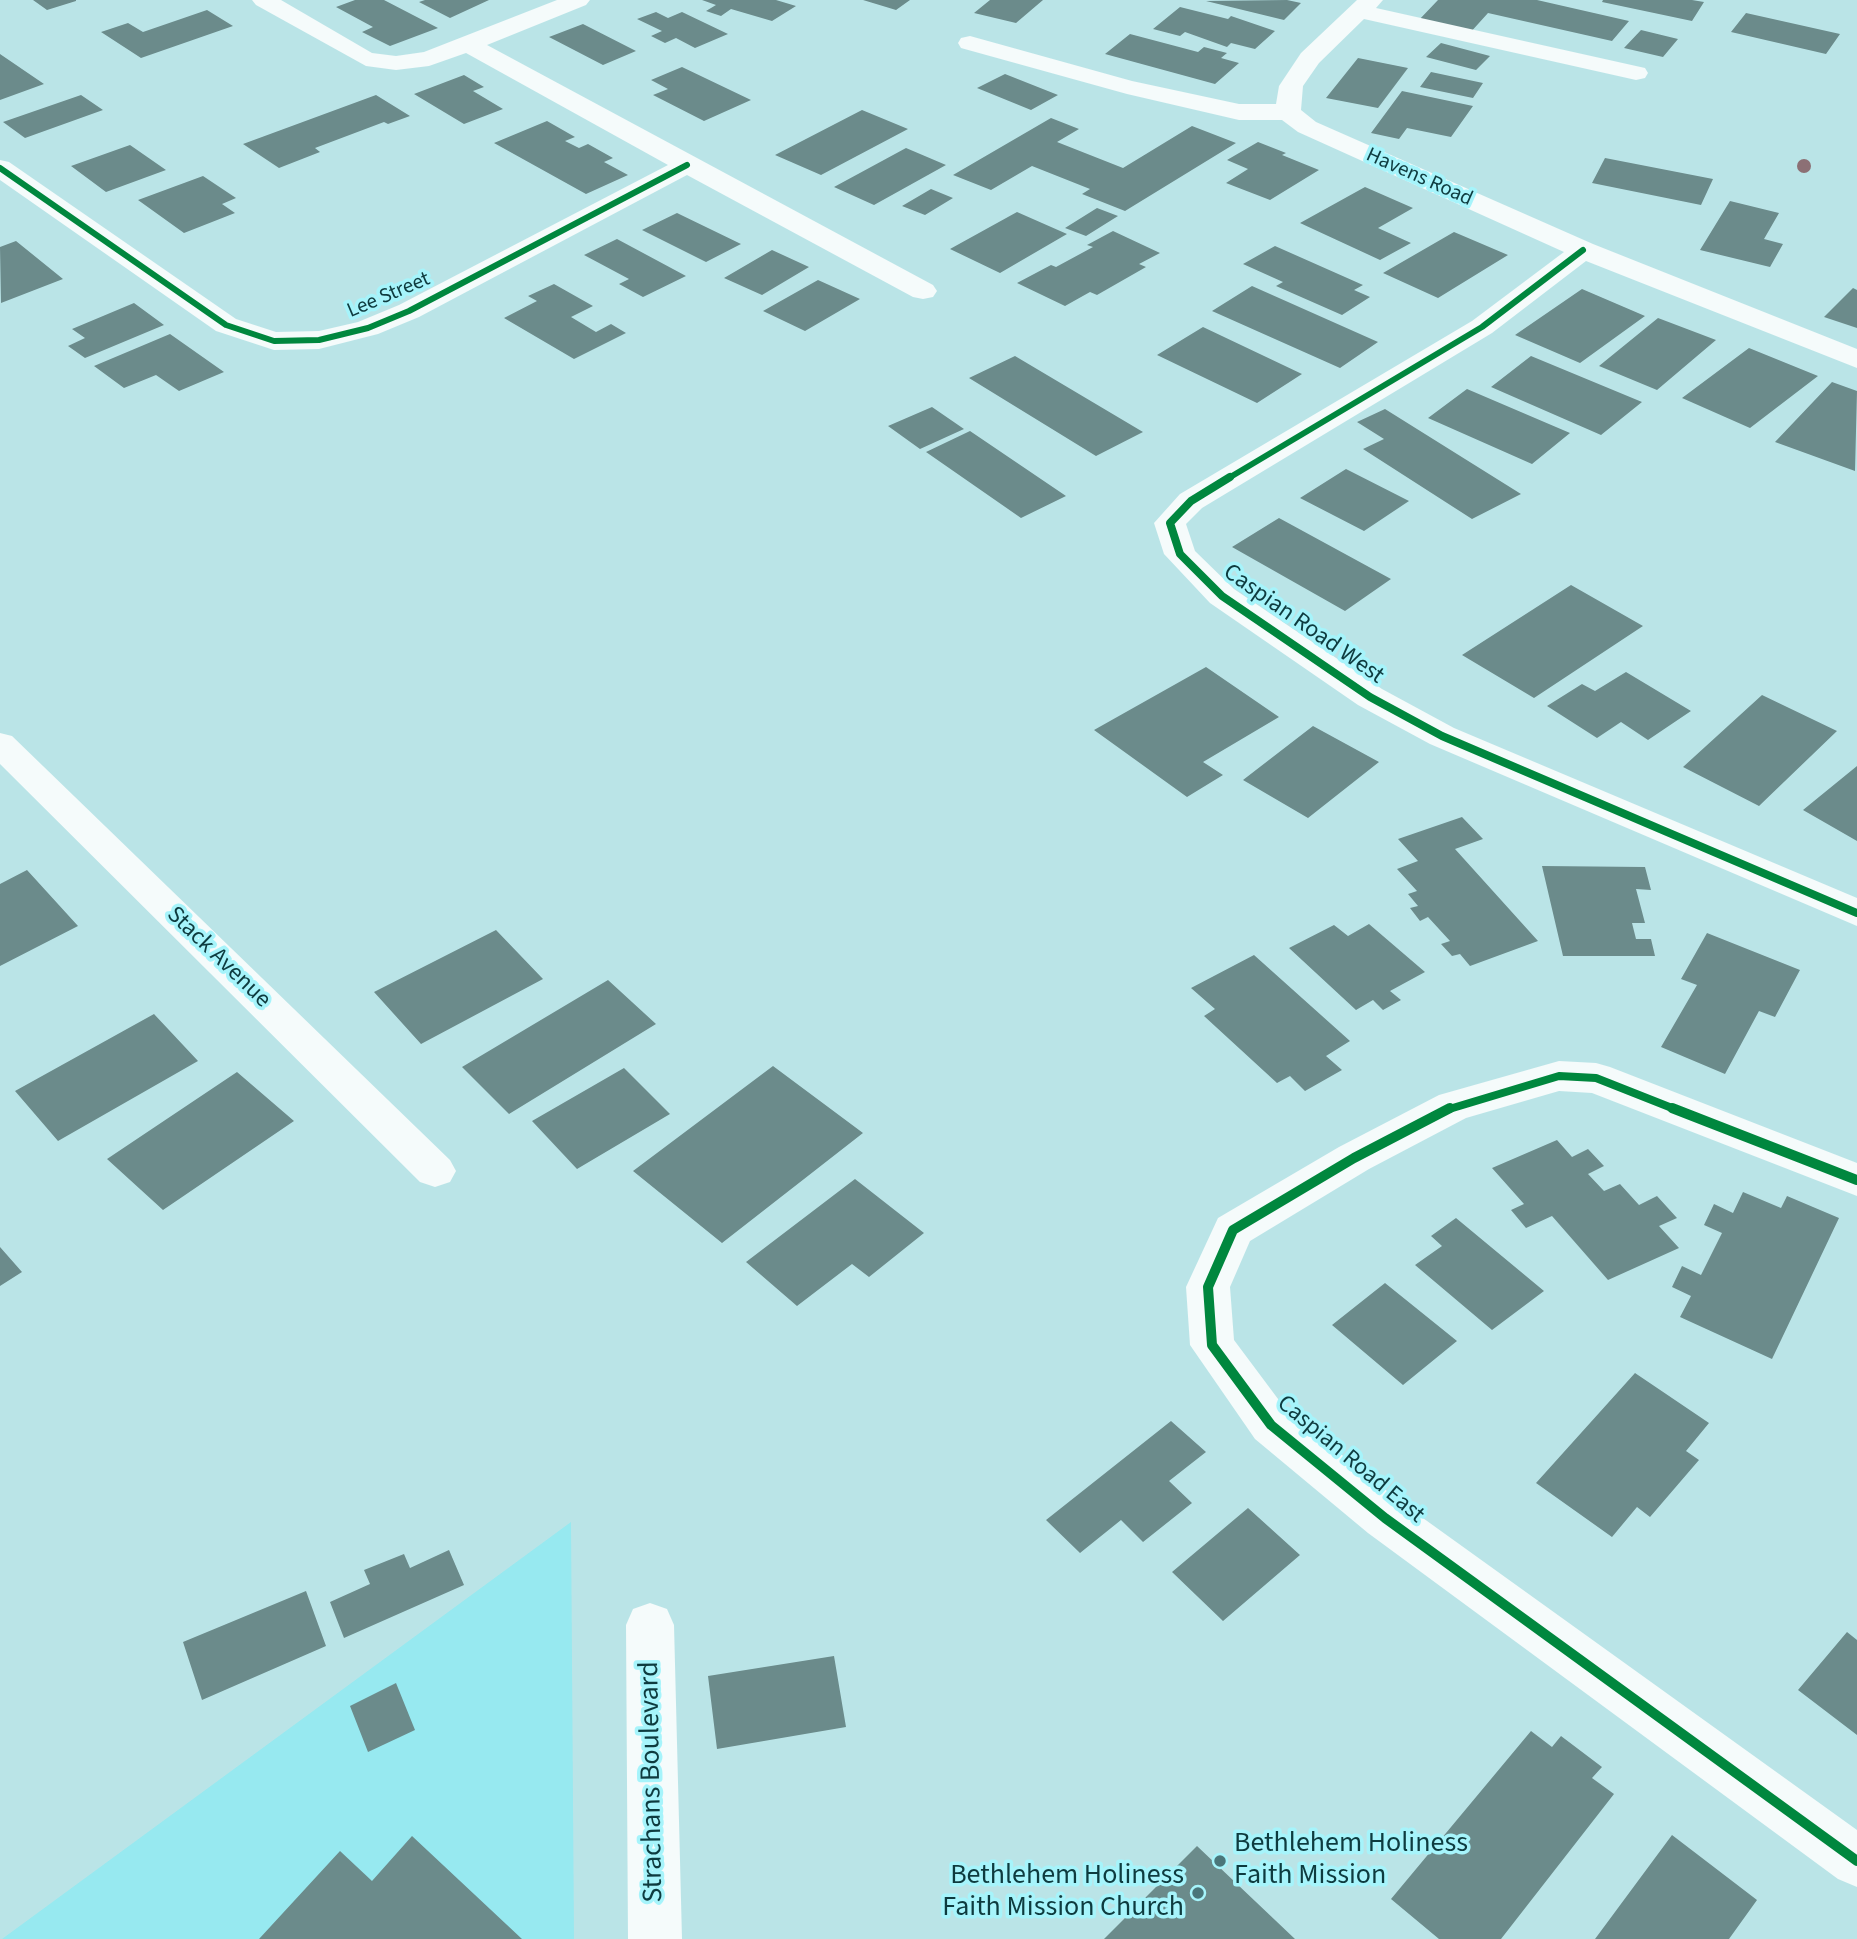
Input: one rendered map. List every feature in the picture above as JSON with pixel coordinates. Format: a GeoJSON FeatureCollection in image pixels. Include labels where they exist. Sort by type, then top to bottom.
{"type":"FeatureCollection","features":[{"type":"Feature","properties":{"kind":"street"},"geometry":{"type":"LineString","coordinates":[[264,0],[366,59],[413,62],[429,59],[578,0]]}},
{"type":"Feature","properties":{"kind":"street"},"geometry":{"type":"LineString","coordinates":[[970,43],[1127,87],[1239,112],[1287,112],[1292,86],[1310,58],[1365,6],[1636,73]]}},
{"type":"Feature","properties":{"kind":"street"},"geometry":{"type":"LineString","coordinates":[[468,44],[923,291]]}},
{"type":"Feature","properties":{"kind":"street","name":"Havens Road"},"geometry":{"type":"LineString","coordinates":[[1287,112],[1307,127],[1360,152],[1583,250],[1857,359]]}},
{"type":"Feature","properties":{"kind":"street","name":"Lee Street"},"geometry":{"type":"LineString","coordinates":[[0,168],[226,326],[274,341],[319,340],[368,328],[409,310],[687,165]]}},
{"type":"Feature","properties":{"kind":"street","name":"Caspian Road West"},"geometry":{"type":"LineString","coordinates":[[1583,250],[1482,327],[1191,501],[1170,523],[1180,554],[1222,596],[1370,698],[1442,736],[1857,913]]}},
{"type":"Feature","properties":{"kind":"street","name":"Stack Avenue"},"geometry":{"type":"LineString","coordinates":[[0,744],[435,1171]]}},
{"type":"Feature","properties":{"kind":"street","name":"Caspian Road East"},"geometry":{"type":"LineString","coordinates":[[1857,1180],[1596,1078],[1559,1076],[1453,1107],[1354,1158],[1233,1230],[1208,1287],[1212,1345],[1271,1425],[1385,1518],[1857,1861]]}},
{"type":"Feature","properties":{"kind":"street","name":"Strachans Boulevard"},"geometry":{"type":"LineString","coordinates":[[650,1625],[655,1939]]}},
{"type":"Feature","properties":{"kind":"shaded area"},"geometry":{"type":"Polygon","coordinates":[[[571,1522],[574,1939],[2,1939],[571,1522]]]}},
{"type":"Feature","properties":{"kind":"building"},"geometry":{"type":"Polygon","coordinates":[[[33,0],[76,0],[76,1],[47,10],[33,0]]]}},
{"type":"Feature","properties":{"kind":"building"},"geometry":{"type":"Polygon","coordinates":[[[355,0],[384,0],[438,28],[390,46],[362,32],[373,27],[336,7],[355,0]]]}},
{"type":"Feature","properties":{"kind":"building"},"geometry":{"type":"Polygon","coordinates":[[[489,0],[450,18],[419,2],[489,0]]]}},
{"type":"Feature","properties":{"kind":"building"},"geometry":{"type":"Polygon","coordinates":[[[702,0],[776,0],[796,6],[772,21],[731,9],[721,16],[706,11],[716,5],[702,0]]]}},
{"type":"Feature","properties":{"kind":"building"},"geometry":{"type":"Polygon","coordinates":[[[863,0],[910,0],[896,10],[863,0]]]}},
{"type":"Feature","properties":{"kind":"building"},"geometry":{"type":"Polygon","coordinates":[[[990,0],[1043,0],[1016,23],[974,13],[990,0]]]}},
{"type":"Feature","properties":{"kind":"building"},"geometry":{"type":"Polygon","coordinates":[[[1287,0],[1301,3],[1284,20],[1206,1],[1287,0]]]}},
{"type":"Feature","properties":{"kind":"building"},"geometry":{"type":"Polygon","coordinates":[[[1438,0],[1537,0],[1629,21],[1612,41],[1488,13],[1469,34],[1417,22],[1438,0]]]}},
{"type":"Feature","properties":{"kind":"building"},"geometry":{"type":"Polygon","coordinates":[[[1602,2],[1704,2],[1692,21],[1602,2]]]}},
{"type":"Feature","properties":{"kind":"building"},"geometry":{"type":"Polygon","coordinates":[[[1180,7],[1228,19],[1231,16],[1275,31],[1255,49],[1231,43],[1227,47],[1185,32],[1180,36],[1153,29],[1180,7]]]}},
{"type":"Feature","properties":{"kind":"building"},"geometry":{"type":"Polygon","coordinates":[[[207,10],[233,26],[141,58],[101,32],[128,23],[143,32],[207,10]]]}},
{"type":"Feature","properties":{"kind":"building"},"geometry":{"type":"Polygon","coordinates":[[[656,12],[668,18],[682,12],[728,34],[695,48],[676,38],[665,43],[651,36],[662,31],[637,19],[656,12]]]}},
{"type":"Feature","properties":{"kind":"building"},"geometry":{"type":"Polygon","coordinates":[[[1746,13],[1840,34],[1826,54],[1731,32],[1746,13]]]}},
{"type":"Feature","properties":{"kind":"building"},"geometry":{"type":"Polygon","coordinates":[[[583,24],[636,51],[603,65],[549,37],[583,24]]]}},
{"type":"Feature","properties":{"kind":"building"},"geometry":{"type":"Polygon","coordinates":[[[1641,30],[1678,39],[1663,57],[1624,48],[1641,30]]]}},
{"type":"Feature","properties":{"kind":"building"},"geometry":{"type":"Polygon","coordinates":[[[1130,34],[1198,52],[1204,47],[1227,53],[1221,58],[1239,63],[1215,84],[1105,54],[1130,34]]]}},
{"type":"Feature","properties":{"kind":"building"},"geometry":{"type":"Polygon","coordinates":[[[1441,43],[1490,56],[1476,70],[1426,57],[1441,43]]]}},
{"type":"Feature","properties":{"kind":"building"},"geometry":{"type":"Polygon","coordinates":[[[0,54],[44,84],[0,100],[0,54]]]}},
{"type":"Feature","properties":{"kind":"building"},"geometry":{"type":"Polygon","coordinates":[[[1358,58],[1408,68],[1378,108],[1326,98],[1358,58]]]}},
{"type":"Feature","properties":{"kind":"building"},"geometry":{"type":"Polygon","coordinates":[[[682,67],[751,100],[704,121],[653,95],[668,89],[651,80],[682,67]]]}},
{"type":"Feature","properties":{"kind":"building"},"geometry":{"type":"Polygon","coordinates":[[[1431,72],[1483,83],[1473,98],[1420,87],[1431,72]]]}},
{"type":"Feature","properties":{"kind":"building"},"geometry":{"type":"Polygon","coordinates":[[[1005,74],[1058,95],[1031,110],[977,88],[1005,74]]]}},
{"type":"Feature","properties":{"kind":"building"},"geometry":{"type":"Polygon","coordinates":[[[464,75],[484,87],[473,91],[503,109],[464,124],[414,94],[464,75]]]}},
{"type":"Feature","properties":{"kind":"building"},"geometry":{"type":"Polygon","coordinates":[[[1402,91],[1473,106],[1451,137],[1407,128],[1399,139],[1371,133],[1402,91]]]}},
{"type":"Feature","properties":{"kind":"building"},"geometry":{"type":"Polygon","coordinates":[[[81,95],[103,110],[25,138],[3,122],[81,95]]]}},
{"type":"Feature","properties":{"kind":"building"},"geometry":{"type":"Polygon","coordinates":[[[376,95],[410,116],[388,124],[384,122],[315,148],[320,152],[279,168],[243,144],[376,95]]]}},
{"type":"Feature","properties":{"kind":"building"},"geometry":{"type":"Polygon","coordinates":[[[862,110],[908,129],[821,175],[775,155],[862,110]]]}},
{"type":"Feature","properties":{"kind":"building"},"geometry":{"type":"Polygon","coordinates":[[[1051,118],[1079,129],[1057,142],[1123,168],[1192,126],[1236,143],[1125,211],[1082,194],[1090,189],[1032,166],[991,190],[953,175],[1051,118]]]}},
{"type":"Feature","properties":{"kind":"building"},"geometry":{"type":"Polygon","coordinates":[[[547,121],[575,137],[565,141],[579,148],[588,144],[613,158],[604,162],[628,175],[586,194],[494,143],[547,121]]]}},
{"type":"Feature","properties":{"kind":"building"},"geometry":{"type":"Polygon","coordinates":[[[1258,142],[1319,170],[1270,200],[1226,183],[1248,169],[1227,160],[1258,142]]]}},
{"type":"Feature","properties":{"kind":"building"},"geometry":{"type":"Polygon","coordinates":[[[130,145],[166,170],[106,192],[71,166],[130,145]]]}},
{"type":"Feature","properties":{"kind":"building"},"geometry":{"type":"Polygon","coordinates":[[[906,148],[946,165],[874,205],[834,187],[906,148]]]}},
{"type":"Feature","properties":{"kind":"building"},"geometry":{"type":"Polygon","coordinates":[[[1605,158],[1713,179],[1701,205],[1592,183],[1605,158]]]}},
{"type":"Feature","properties":{"kind":"building"},"geometry":{"type":"Polygon","coordinates":[[[203,176],[236,198],[222,204],[235,213],[184,233],[138,200],[203,176]]]}},
{"type":"Feature","properties":{"kind":"building"},"geometry":{"type":"Polygon","coordinates":[[[1365,187],[1413,208],[1378,228],[1411,243],[1380,260],[1300,223],[1365,187]]]}},
{"type":"Feature","properties":{"kind":"building"},"geometry":{"type":"Polygon","coordinates":[[[931,189],[953,198],[925,215],[902,206],[931,189]]]}},
{"type":"Feature","properties":{"kind":"building"},"geometry":{"type":"Polygon","coordinates":[[[1730,201],[1779,213],[1764,239],[1783,244],[1770,267],[1700,250],[1730,201]]]}},
{"type":"Feature","properties":{"kind":"building"},"geometry":{"type":"Polygon","coordinates":[[[1097,208],[1118,216],[1086,236],[1065,228],[1097,208]]]}},
{"type":"Feature","properties":{"kind":"building"},"geometry":{"type":"Polygon","coordinates":[[[1017,212],[1067,234],[1000,273],[950,249],[1017,212]]]}},
{"type":"Feature","properties":{"kind":"building"},"geometry":{"type":"Polygon","coordinates":[[[677,213],[741,244],[706,262],[642,230],[677,213]]]}},
{"type":"Feature","properties":{"kind":"building"},"geometry":{"type":"Polygon","coordinates":[[[1113,231],[1160,253],[1139,264],[1146,267],[1097,295],[1090,292],[1065,306],[1017,283],[1051,265],[1056,267],[1093,247],[1087,245],[1113,231]]]}},
{"type":"Feature","properties":{"kind":"building"},"geometry":{"type":"Polygon","coordinates":[[[1454,232],[1508,255],[1438,298],[1383,273],[1454,232]]]}},
{"type":"Feature","properties":{"kind":"building"},"geometry":{"type":"Polygon","coordinates":[[[617,239],[686,276],[643,297],[619,284],[629,279],[584,255],[617,239]]]}},
{"type":"Feature","properties":{"kind":"building"},"geometry":{"type":"Polygon","coordinates":[[[16,241],[63,279],[1,303],[0,247],[16,241]]]}},
{"type":"Feature","properties":{"kind":"building"},"geometry":{"type":"Polygon","coordinates":[[[1275,246],[1363,285],[1354,290],[1370,297],[1342,315],[1276,286],[1283,282],[1243,264],[1275,246]]]}},
{"type":"Feature","properties":{"kind":"building"},"geometry":{"type":"Polygon","coordinates":[[[772,250],[809,267],[762,295],[724,278],[772,250]]]}},
{"type":"Feature","properties":{"kind":"building"},"geometry":{"type":"Polygon","coordinates":[[[818,280],[860,299],[805,331],[763,311],[818,280]]]}},
{"type":"Feature","properties":{"kind":"building"},"geometry":{"type":"Polygon","coordinates":[[[554,284],[593,306],[571,317],[596,332],[611,324],[626,333],[574,359],[504,318],[537,301],[528,296],[554,284]]]}},
{"type":"Feature","properties":{"kind":"building"},"geometry":{"type":"Polygon","coordinates":[[[1252,286],[1378,342],[1340,368],[1212,311],[1252,286]]]}},
{"type":"Feature","properties":{"kind":"building"},"geometry":{"type":"Polygon","coordinates":[[[1853,288],[1857,290],[1857,328],[1824,317],[1853,288]]]}},
{"type":"Feature","properties":{"kind":"building"},"geometry":{"type":"Polygon","coordinates":[[[1582,289],[1645,316],[1580,363],[1515,335],[1582,289]]]}},
{"type":"Feature","properties":{"kind":"building"},"geometry":{"type":"Polygon","coordinates":[[[134,303],[164,325],[85,358],[68,346],[85,338],[72,329],[134,303]]]}},
{"type":"Feature","properties":{"kind":"building"},"geometry":{"type":"Polygon","coordinates":[[[1658,318],[1716,340],[1657,390],[1599,366],[1658,318]]]}},
{"type":"Feature","properties":{"kind":"building"},"geometry":{"type":"Polygon","coordinates":[[[1203,327],[1302,374],[1257,403],[1157,355],[1203,327]]]}},
{"type":"Feature","properties":{"kind":"building"},"geometry":{"type":"Polygon","coordinates":[[[170,334],[224,372],[179,391],[156,375],[124,388],[94,366],[170,334]]]}},
{"type":"Feature","properties":{"kind":"building"},"geometry":{"type":"Polygon","coordinates":[[[1749,348],[1818,376],[1750,428],[1682,398],[1749,348]]]}},
{"type":"Feature","properties":{"kind":"building"},"geometry":{"type":"Polygon","coordinates":[[[1015,356],[1143,432],[1096,456],[969,378],[1015,356]]]}},
{"type":"Feature","properties":{"kind":"building"},"geometry":{"type":"Polygon","coordinates":[[[1531,356],[1642,402],[1601,435],[1491,387],[1531,356]]]}},
{"type":"Feature","properties":{"kind":"building"},"geometry":{"type":"Polygon","coordinates":[[[1832,382],[1857,391],[1855,471],[1775,442],[1832,382]]]}},
{"type":"Feature","properties":{"kind":"building"},"geometry":{"type":"Polygon","coordinates":[[[1467,389],[1570,433],[1532,464],[1428,418],[1467,389]]]}},
{"type":"Feature","properties":{"kind":"building"},"geometry":{"type":"Polygon","coordinates":[[[932,407],[964,429],[920,449],[888,426],[932,407]]]}},
{"type":"Feature","properties":{"kind":"building"},"geometry":{"type":"Polygon","coordinates":[[[1385,409],[1521,494],[1472,519],[1363,449],[1384,439],[1357,422],[1385,409]]]}},
{"type":"Feature","properties":{"kind":"building"},"geometry":{"type":"Polygon","coordinates":[[[970,431],[1066,496],[1021,518],[926,452],[970,431]]]}},
{"type":"Feature","properties":{"kind":"building"},"geometry":{"type":"Polygon","coordinates":[[[1346,469],[1409,501],[1364,531],[1300,498],[1346,469]]]}},
{"type":"Feature","properties":{"kind":"building"},"geometry":{"type":"Polygon","coordinates":[[[1279,518],[1391,579],[1345,611],[1232,547],[1279,518]]]}},
{"type":"Feature","properties":{"kind":"building"},"geometry":{"type":"Polygon","coordinates":[[[1571,585],[1643,626],[1534,698],[1462,655],[1571,585]]]}},
{"type":"Feature","properties":{"kind":"building"},"geometry":{"type":"Polygon","coordinates":[[[1206,667],[1279,717],[1203,762],[1223,775],[1187,797],[1094,730],[1206,667]]]}},
{"type":"Feature","properties":{"kind":"building"},"geometry":{"type":"Polygon","coordinates":[[[1626,672],[1691,711],[1648,740],[1621,722],[1597,738],[1547,706],[1582,684],[1595,691],[1626,672]]]}},
{"type":"Feature","properties":{"kind":"building"},"geometry":{"type":"Polygon","coordinates":[[[1762,695],[1837,731],[1759,806],[1683,767],[1762,695]]]}},
{"type":"Feature","properties":{"kind":"building"},"geometry":{"type":"Polygon","coordinates":[[[1313,726],[1379,762],[1308,818],[1243,780],[1313,726]]]}},
{"type":"Feature","properties":{"kind":"building"},"geometry":{"type":"Polygon","coordinates":[[[1857,766],[1857,841],[1803,810],[1857,766]]]}},
{"type":"Feature","properties":{"kind":"building"},"geometry":{"type":"Polygon","coordinates":[[[1462,817],[1483,839],[1455,849],[1538,941],[1470,966],[1460,954],[1452,956],[1441,944],[1450,941],[1428,917],[1420,921],[1410,908],[1418,906],[1408,894],[1417,891],[1397,869],[1418,861],[1398,839],[1462,817]]]}},
{"type":"Feature","properties":{"kind":"building"},"geometry":{"type":"Polygon","coordinates":[[[1542,866],[1645,867],[1651,890],[1636,889],[1645,923],[1632,923],[1636,939],[1651,939],[1655,956],[1563,956],[1542,866]]]}},
{"type":"Feature","properties":{"kind":"building"},"geometry":{"type":"Polygon","coordinates":[[[27,870],[78,926],[0,966],[0,884],[27,870]]]}},
{"type":"Feature","properties":{"kind":"building"},"geometry":{"type":"Polygon","coordinates":[[[1369,924],[1425,972],[1390,991],[1401,1000],[1383,1010],[1373,1000],[1356,1010],[1289,948],[1334,925],[1348,936],[1369,924]]]}},
{"type":"Feature","properties":{"kind":"building"},"geometry":{"type":"Polygon","coordinates":[[[496,930],[543,979],[421,1044],[374,992],[496,930]]]}},
{"type":"Feature","properties":{"kind":"building"},"geometry":{"type":"Polygon","coordinates":[[[1707,933],[1800,970],[1775,1017],[1759,1011],[1725,1074],[1661,1047],[1697,985],[1681,979],[1707,933]]]}},
{"type":"Feature","properties":{"kind":"building"},"geometry":{"type":"Polygon","coordinates":[[[1254,955],[1350,1041],[1326,1056],[1342,1070],[1305,1091],[1290,1076],[1277,1083],[1204,1016],[1215,1009],[1191,988],[1254,955]]]}},
{"type":"Feature","properties":{"kind":"building"},"geometry":{"type":"Polygon","coordinates":[[[608,980],[656,1024],[509,1114],[462,1067],[608,980]]]}},
{"type":"Feature","properties":{"kind":"building"},"geometry":{"type":"Polygon","coordinates":[[[154,1014],[198,1061],[58,1141],[15,1091],[154,1014]]]}},
{"type":"Feature","properties":{"kind":"building"},"geometry":{"type":"Polygon","coordinates":[[[773,1066],[863,1133],[722,1243],[633,1171],[773,1066]]]}},
{"type":"Feature","properties":{"kind":"building"},"geometry":{"type":"Polygon","coordinates":[[[624,1068],[670,1114],[577,1169],[532,1121],[624,1068]]]}},
{"type":"Feature","properties":{"kind":"building"},"geometry":{"type":"Polygon","coordinates":[[[237,1072],[294,1121],[163,1210],[107,1159],[237,1072]]]}},
{"type":"Feature","properties":{"kind":"building"},"geometry":{"type":"Polygon","coordinates":[[[1557,1140],[1572,1157],[1588,1149],[1604,1166],[1588,1174],[1604,1191],[1620,1184],[1639,1205],[1657,1196],[1677,1218],[1659,1226],[1679,1248],[1608,1280],[1552,1216],[1526,1228],[1511,1210],[1524,1204],[1492,1168],[1557,1140]]]}},
{"type":"Feature","properties":{"kind":"building"},"geometry":{"type":"Polygon","coordinates":[[[855,1179],[924,1233],[869,1277],[852,1264],[797,1306],[746,1262],[855,1179]]]}},
{"type":"Feature","properties":{"kind":"building"},"geometry":{"type":"Polygon","coordinates":[[[1743,1192],[1781,1208],[1787,1196],[1839,1218],[1772,1359],[1680,1317],[1691,1296],[1672,1287],[1682,1266],[1701,1275],[1722,1233],[1704,1225],[1714,1204],[1733,1213],[1743,1192]]]}},
{"type":"Feature","properties":{"kind":"building"},"geometry":{"type":"Polygon","coordinates":[[[1456,1218],[1544,1291],[1492,1330],[1415,1265],[1442,1246],[1431,1236],[1456,1218]]]}},
{"type":"Feature","properties":{"kind":"building"},"geometry":{"type":"Polygon","coordinates":[[[0,1247],[22,1272],[0,1286],[0,1247]]]}},
{"type":"Feature","properties":{"kind":"building"},"geometry":{"type":"Polygon","coordinates":[[[1385,1283],[1457,1341],[1403,1385],[1332,1325],[1385,1283]]]}},
{"type":"Feature","properties":{"kind":"building"},"geometry":{"type":"Polygon","coordinates":[[[1635,1373],[1709,1423],[1686,1451],[1699,1460],[1650,1517],[1637,1507],[1612,1537],[1536,1483],[1635,1373]]]}},
{"type":"Feature","properties":{"kind":"building"},"geometry":{"type":"Polygon","coordinates":[[[1171,1421],[1206,1452],[1169,1481],[1192,1503],[1143,1542],[1121,1520],[1080,1553],[1046,1520],[1171,1421]]]}},
{"type":"Feature","properties":{"kind":"building"},"geometry":{"type":"Polygon","coordinates":[[[1248,1508],[1300,1555],[1223,1621],[1172,1572],[1248,1508]]]}},
{"type":"Feature","properties":{"kind":"building"},"geometry":{"type":"Polygon","coordinates":[[[449,1550],[464,1585],[344,1638],[330,1602],[370,1584],[364,1570],[404,1554],[410,1568],[449,1550]]]}},
{"type":"Feature","properties":{"kind":"building"},"geometry":{"type":"Polygon","coordinates":[[[306,1591],[326,1646],[202,1700],[183,1642],[306,1591]]]}},
{"type":"Feature","properties":{"kind":"building"},"geometry":{"type":"Polygon","coordinates":[[[1847,1632],[1857,1640],[1857,1735],[1798,1690],[1847,1632]]]}},
{"type":"Feature","properties":{"kind":"building"},"geometry":{"type":"Polygon","coordinates":[[[834,1656],[846,1727],[717,1749],[708,1676],[834,1656]]]}},
{"type":"Feature","properties":{"kind":"building"},"geometry":{"type":"Polygon","coordinates":[[[396,1683],[415,1730],[368,1752],[350,1706],[396,1683]]]}},
{"type":"Feature","properties":{"kind":"building"},"geometry":{"type":"Polygon","coordinates":[[[1531,1731],[1552,1747],[1561,1736],[1602,1767],[1592,1778],[1614,1794],[1501,1939],[1439,1939],[1391,1899],[1531,1731]]]}},
{"type":"Feature","properties":{"kind":"building"},"geometry":{"type":"Polygon","coordinates":[[[1672,1835],[1757,1900],[1729,1939],[1595,1939],[1672,1835]]]}},
{"type":"Feature","properties":{"kind":"building"},"geometry":{"type":"Polygon","coordinates":[[[412,1836],[522,1939],[259,1939],[340,1851],[372,1881],[412,1836]]]}},
{"type":"Feature","properties":{"kind":"building","name":"Bethlehem Holiness Faith Mission Church"},"geometry":{"type":"Polygon","coordinates":[[[1197,1846],[1295,1939],[1104,1939],[1197,1846]]]}},
{"type":"Feature","properties":{"kind":"cycle path"},"geometry":{"type":"LineString","coordinates":[[0,168],[226,325],[274,341],[319,340],[368,328],[409,311],[687,165]]}},
{"type":"Feature","properties":{"kind":"cycle path"},"geometry":{"type":"LineString","coordinates":[[1583,250],[1482,327],[1191,501],[1170,523],[1180,554],[1222,596],[1370,697],[1442,736],[1857,913]]}},
{"type":"Feature","properties":{"kind":"cycle path"},"geometry":{"type":"LineString","coordinates":[[1857,1180],[1596,1078],[1559,1076],[1453,1106],[1354,1158],[1233,1230],[1208,1287],[1212,1345],[1271,1425],[1385,1518],[1857,1861]]}},
{"type":"Feature","properties":{"kind":"place","name":"Bethlehem Holiness Faith Mission"},"geometry":{"type":"Point","coordinates":[1220,1861]}},
{"type":"Feature","properties":{"kind":"place","name":"Bethlehem Holiness Faith Mission Church"},"geometry":{"type":"Point","coordinates":[1198,1893]}}]}
